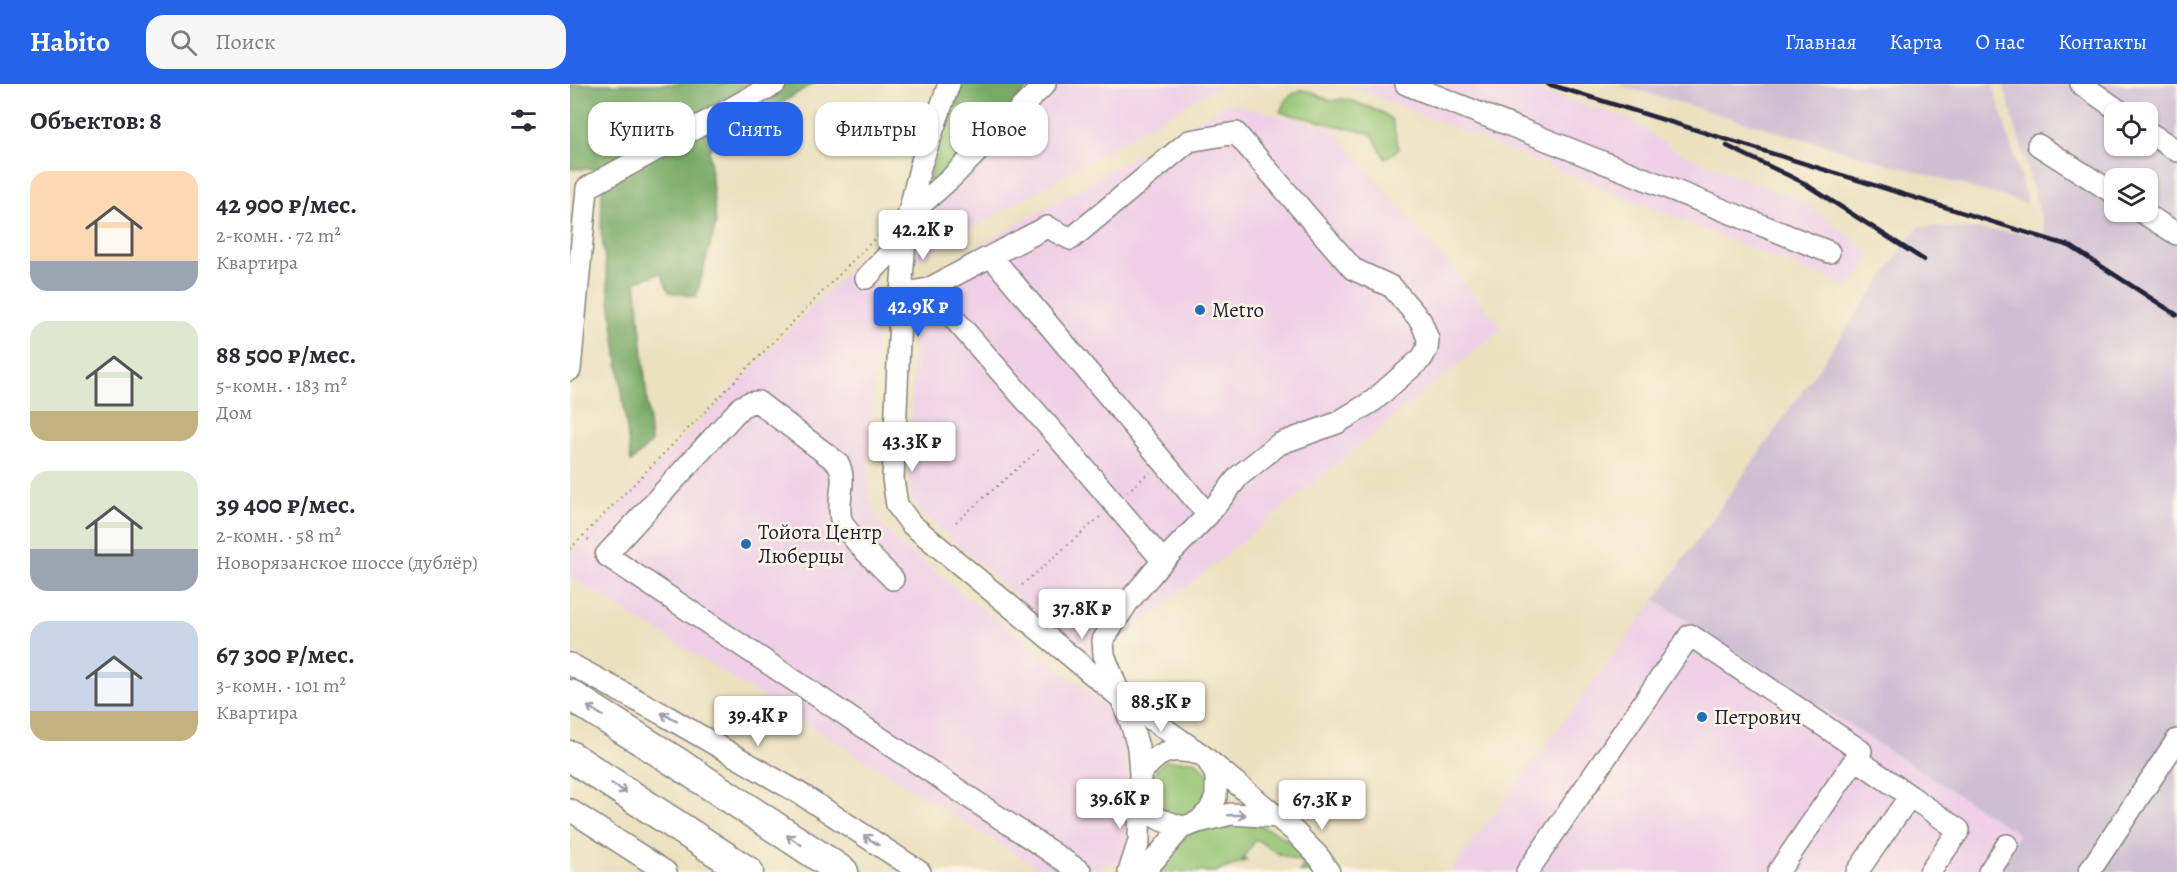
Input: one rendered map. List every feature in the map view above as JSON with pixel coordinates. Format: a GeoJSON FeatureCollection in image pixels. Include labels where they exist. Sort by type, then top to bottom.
{"type":"FeatureCollection","features":[{"type":"Feature","properties":{"kind":"highway"},"geometry":{"type":"LineString","coordinates":[[570,695],[843,872]]}},
{"type":"Feature","properties":{"kind":"highway"},"geometry":{"type":"LineString","coordinates":[[570,756],[748,872]]}},
{"type":"Feature","properties":{"kind":"street"},"geometry":{"type":"LineString","coordinates":[[570,370],[579,189],[775,84]]}},
{"type":"Feature","properties":{"kind":"street"},"geometry":{"type":"LineString","coordinates":[[950,84],[901,226],[893,479],[897,505],[911,524],[1121,698],[1205,758],[1277,817],[1307,843],[1329,872]]}},
{"type":"Feature","properties":{"kind":"street"},"geometry":{"type":"LineString","coordinates":[[866,279],[901,226],[1045,84]]}},
{"type":"Feature","properties":{"kind":"street"},"geometry":{"type":"LineString","coordinates":[[1406,84],[1829,252]]}},
{"type":"Feature","properties":{"kind":"street"},"geometry":{"type":"LineString","coordinates":[[2081,84],[2107,102]]}},
{"type":"Feature","properties":{"kind":"street"},"geometry":{"type":"LineString","coordinates":[[900,294],[928,289],[1047,227],[1071,239],[1189,141],[1236,133],[1353,269],[1392,287],[1421,321],[1428,339],[1427,349],[1422,358],[1373,401],[1337,423],[1279,444],[1239,476],[1208,515],[1163,561],[1128,602],[1103,640],[1104,655],[1137,747],[1140,783],[1139,841],[1129,872]]}},
{"type":"Feature","properties":{"kind":"street"},"geometry":{"type":"LineString","coordinates":[[2158,139],[2177,152]]}},
{"type":"Feature","properties":{"kind":"street"},"geometry":{"type":"LineString","coordinates":[[2038,145],[2104,187]]}},
{"type":"Feature","properties":{"kind":"street"},"geometry":{"type":"LineString","coordinates":[[2158,222],[2177,234]]}},
{"type":"Feature","properties":{"kind":"street"},"geometry":{"type":"LineString","coordinates":[[991,256],[1208,515]]}},
{"type":"Feature","properties":{"kind":"street"},"geometry":{"type":"LineString","coordinates":[[928,289],[1163,561]]}},
{"type":"Feature","properties":{"kind":"street"},"geometry":{"type":"LineString","coordinates":[[893,579],[845,528],[840,516],[842,475],[838,463],[758,402],[741,406],[606,555],[1081,872]]}},
{"type":"Feature","properties":{"kind":"street"},"geometry":{"type":"LineString","coordinates":[[1527,872],[1690,634],[1861,752],[1778,872]]}},
{"type":"Feature","properties":{"kind":"street"},"geometry":{"type":"LineString","coordinates":[[570,664],[666,716],[804,796],[920,872]]}},
{"type":"Feature","properties":{"kind":"street"},"geometry":{"type":"LineString","coordinates":[[2089,872],[2177,740]]}},
{"type":"Feature","properties":{"kind":"street"},"geometry":{"type":"LineString","coordinates":[[1144,872],[1190,824],[1210,810],[1216,797],[1216,775],[1205,758],[1176,749],[1167,751],[1152,759],[1140,783],[1151,813],[1159,819],[1190,824],[1231,814],[1277,817]]}},
{"type":"Feature","properties":{"kind":"street"},"geometry":{"type":"LineString","coordinates":[[1856,759],[1959,830],[1930,872]]}},
{"type":"Feature","properties":{"kind":"street"},"geometry":{"type":"LineString","coordinates":[[1857,872],[1910,796]]}},
{"type":"Feature","properties":{"kind":"street"},"geometry":{"type":"LineString","coordinates":[[570,810],[666,872]]}},
{"type":"Feature","properties":{"kind":"street"},"geometry":{"type":"LineString","coordinates":[[1989,872],[2007,845]]}},
{"type":"Feature","properties":{"kind":"path"},"geometry":{"type":"LineString","coordinates":[[570,549],[901,226]]}},
{"type":"Feature","properties":{"kind":"path"},"geometry":{"type":"LineString","coordinates":[[956,522],[1056,435]]}},
{"type":"Feature","properties":{"kind":"path"},"geometry":{"type":"LineString","coordinates":[[1022,585],[1162,461]]}},
{"type":"Feature","properties":{"kind":"shaded area"},"geometry":{"type":"Polygon","coordinates":[[[1032,84],[1221,84],[915,262],[922,218],[956,185],[978,156],[1048,156],[1048,102],[1018,102],[1032,84]]]}},
{"type":"Feature","properties":{"kind":"shaded area"},"geometry":{"type":"Polygon","coordinates":[[[1346,84],[1514,84],[1630,119],[1672,149],[1811,206],[1872,255],[1849,288],[1346,84]]]}},
{"type":"Feature","properties":{"kind":"shaded area"},"geometry":{"type":"Polygon","coordinates":[[[1615,84],[1993,84],[2028,204],[1615,84]]]}},
{"type":"Feature","properties":{"kind":"shaded area"},"geometry":{"type":"Polygon","coordinates":[[[2003,84],[2177,84],[2177,872],[1992,872],[2019,834],[1655,600],[1919,226],[2046,234],[2003,84]]]}},
{"type":"Feature","properties":{"kind":"shaded area"},"geometry":{"type":"Polygon","coordinates":[[[1227,103],[1332,128],[1502,328],[1104,655],[1090,659],[919,511],[909,488],[916,282],[1227,103]]]}},
{"type":"Feature","properties":{"kind":"shaded area"},"geometry":{"type":"Polygon","coordinates":[[[853,265],[880,292],[868,476],[870,499],[879,520],[909,551],[1116,713],[1125,736],[1130,838],[1121,859],[1093,872],[1045,872],[570,577],[570,555],[853,265]]]}},
{"type":"Feature","properties":{"kind":"shaded area","name":"Петрович"},"geometry":{"type":"Polygon","coordinates":[[[1655,600],[2019,834],[1992,872],[1450,872],[1655,600]]]}},
{"type":"Feature","properties":{"kind":"green space"},"geometry":{"type":"Polygon","coordinates":[[[570,84],[812,84],[783,102],[707,102],[707,156],[710,156],[716,223],[696,297],[669,292],[661,273],[636,281],[651,443],[631,462],[601,230],[603,169],[570,169],[570,84]]]}},
{"type":"Feature","properties":{"kind":"green space"},"geometry":{"type":"Polygon","coordinates":[[[963,84],[1032,84],[1014,102],[956,102],[963,84]]]}},
{"type":"Feature","properties":{"kind":"green space"},"geometry":{"type":"Polygon","coordinates":[[[1301,90],[1331,101],[1342,99],[1353,101],[1383,113],[1392,120],[1399,149],[1385,159],[1372,134],[1280,112],[1288,98],[1301,90]]]}},
{"type":"Feature","properties":{"kind":"green space"},"geometry":{"type":"Polygon","coordinates":[[[950,118],[950,156],[961,156],[934,184],[928,179],[950,118]]]}},
{"type":"Feature","properties":{"kind":"green space"},"geometry":{"type":"Polygon","coordinates":[[[1165,761],[1195,761],[1208,773],[1211,795],[1191,818],[1164,815],[1152,793],[1150,781],[1152,775],[1165,761]]]}},
{"type":"Feature","properties":{"kind":"green space"},"geometry":{"type":"Polygon","coordinates":[[[1233,822],[1260,826],[1280,835],[1321,872],[1299,872],[1305,863],[1279,854],[1256,839],[1242,860],[1247,860],[1215,872],[1158,872],[1183,839],[1192,832],[1233,822]]]}},
{"type":"Feature","properties":{"kind":"railway"},"geometry":{"type":"LineString","coordinates":[[1548,84],[2070,246],[2177,315]]}},
{"type":"Feature","properties":{"kind":"railway"},"geometry":{"type":"LineString","coordinates":[[1727,146],[1802,182],[1924,260]]}},
{"type":"Feature","properties":{"kind":"place","name":"Metro"},"geometry":{"type":"Point","coordinates":[1200,310]}},
{"type":"Feature","properties":{"kind":"place","name":"Тойота Центр Люберцы"},"geometry":{"type":"Point","coordinates":[746,544]}},
{"type":"Feature","properties":{"kind":"place","name":"Петрович"},"geometry":{"type":"Point","coordinates":[1702,717]}}]}
